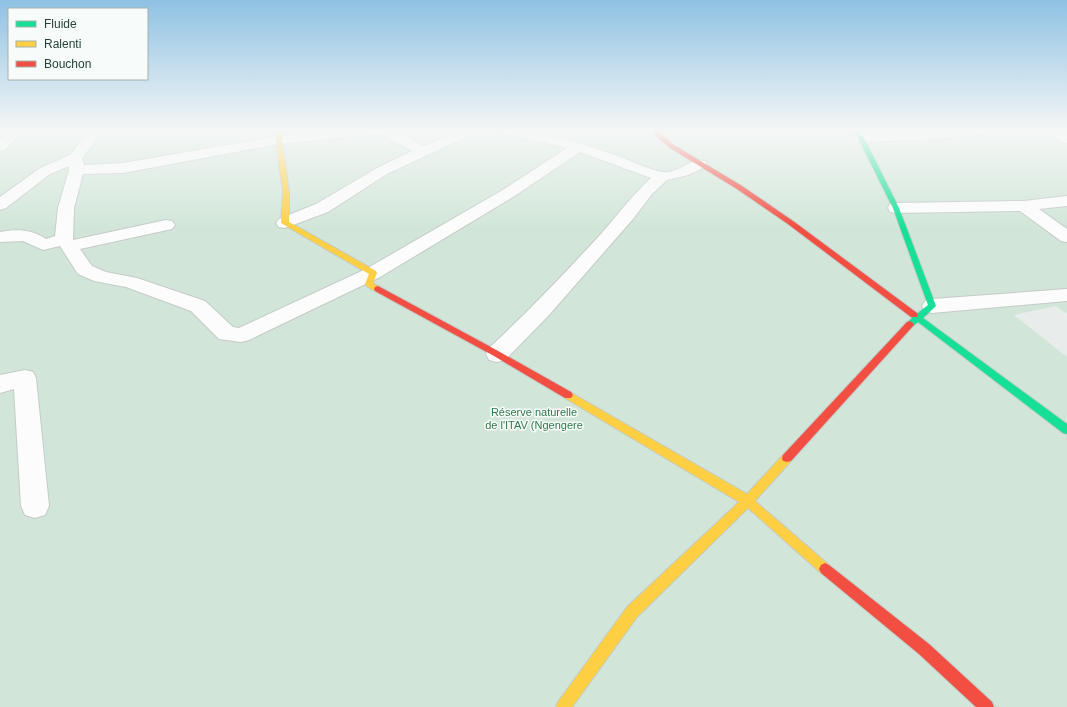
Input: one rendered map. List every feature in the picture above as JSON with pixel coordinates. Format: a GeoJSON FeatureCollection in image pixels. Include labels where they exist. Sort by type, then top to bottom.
{"type":"FeatureCollection","features":[{"type":"Feature","properties":{"kind":"street"},"geometry":{"type":"LineString","coordinates":[[0,205],[45,171],[76,164],[122,168],[150,162]]}},
{"type":"Feature","properties":{"kind":"street"},"geometry":{"type":"LineString","coordinates":[[283,162],[286,192],[285,223]]}},
{"type":"Feature","properties":{"kind":"street"},"geometry":{"type":"LineString","coordinates":[[285,223],[322,208],[382,171],[402,162]]}},
{"type":"Feature","properties":{"kind":"street"},"geometry":{"type":"LineString","coordinates":[[76,164],[66,208],[67,242],[85,270],[101,277],[130,282],[198,306],[212,318],[219,328],[227,334],[241,335],[373,273],[418,244],[507,194],[555,162]]}},
{"type":"Feature","properties":{"kind":"street"},"geometry":{"type":"LineString","coordinates":[[619,162],[662,177]]}},
{"type":"Feature","properties":{"kind":"street"},"geometry":{"type":"LineString","coordinates":[[697,162],[738,186],[810,236],[1067,430]]}},
{"type":"Feature","properties":{"kind":"street"},"geometry":{"type":"LineString","coordinates":[[872,162],[896,208],[932,306]]}},
{"type":"Feature","properties":{"kind":"street"},"geometry":{"type":"LineString","coordinates":[[497,354],[542,310],[627,215],[646,191],[662,177],[683,172],[700,164]]}},
{"type":"Feature","properties":{"kind":"street"},"geometry":{"type":"LineString","coordinates":[[896,208],[1024,206],[1067,201]]}},
{"type":"Feature","properties":{"kind":"street"},"geometry":{"type":"LineString","coordinates":[[1024,206],[1067,237]]}},
{"type":"Feature","properties":{"kind":"street"},"geometry":{"type":"LineString","coordinates":[[285,223],[373,273]]}},
{"type":"Feature","properties":{"kind":"street"},"geometry":{"type":"LineString","coordinates":[[0,237],[19,233],[37,239],[43,245],[166,225]]}},
{"type":"Feature","properties":{"kind":"street"},"geometry":{"type":"LineString","coordinates":[[373,273],[369,284],[497,354],[748,501],[822,566],[924,649],[987,707]]}},
{"type":"Feature","properties":{"kind":"street"},"geometry":{"type":"LineString","coordinates":[[563,707],[632,612],[748,501],[916,317],[932,306],[1067,295]]}},
{"type":"Feature","properties":{"kind":"street"},"geometry":{"type":"LineString","coordinates":[[0,384],[25,378],[35,506]]}},
{"type":"Feature","properties":{"kind":"green space","name":"Réserve naturelle de l'ITAV (Ngengere"},"geometry":{"type":"Polygon","coordinates":[[[0,162],[1067,162],[1067,314],[1056,306],[1014,315],[1067,357],[1067,707],[0,707],[0,162]]]}},
{"type":"Feature","properties":{"kind":"traffic: fast"},"geometry":{"type":"LineString","coordinates":[[873,162],[896,208],[932,306],[910,324]]}},
{"type":"Feature","properties":{"kind":"traffic: fast"},"geometry":{"type":"LineString","coordinates":[[914,315],[1067,430]]}},
{"type":"Feature","properties":{"kind":"traffic: slow"},"geometry":{"type":"LineString","coordinates":[[282,162],[286,192],[285,223],[373,273],[369,284],[378,289]]}},
{"type":"Feature","properties":{"kind":"traffic: slow"},"geometry":{"type":"LineString","coordinates":[[568,395],[748,501],[825,569]]}},
{"type":"Feature","properties":{"kind":"traffic: slow"},"geometry":{"type":"LineString","coordinates":[[563,707],[632,612],[748,501],[787,458]]}},
{"type":"Feature","properties":{"kind":"traffic: jam"},"geometry":{"type":"LineString","coordinates":[[698,162],[739,187],[791,222],[914,315]]}},
{"type":"Feature","properties":{"kind":"traffic: jam"},"geometry":{"type":"LineString","coordinates":[[378,289],[497,354],[568,395]]}},
{"type":"Feature","properties":{"kind":"traffic: jam"},"geometry":{"type":"LineString","coordinates":[[787,458],[910,324]]}},
{"type":"Feature","properties":{"kind":"traffic: jam"},"geometry":{"type":"LineString","coordinates":[[825,569],[924,649],[987,707]]}}]}
